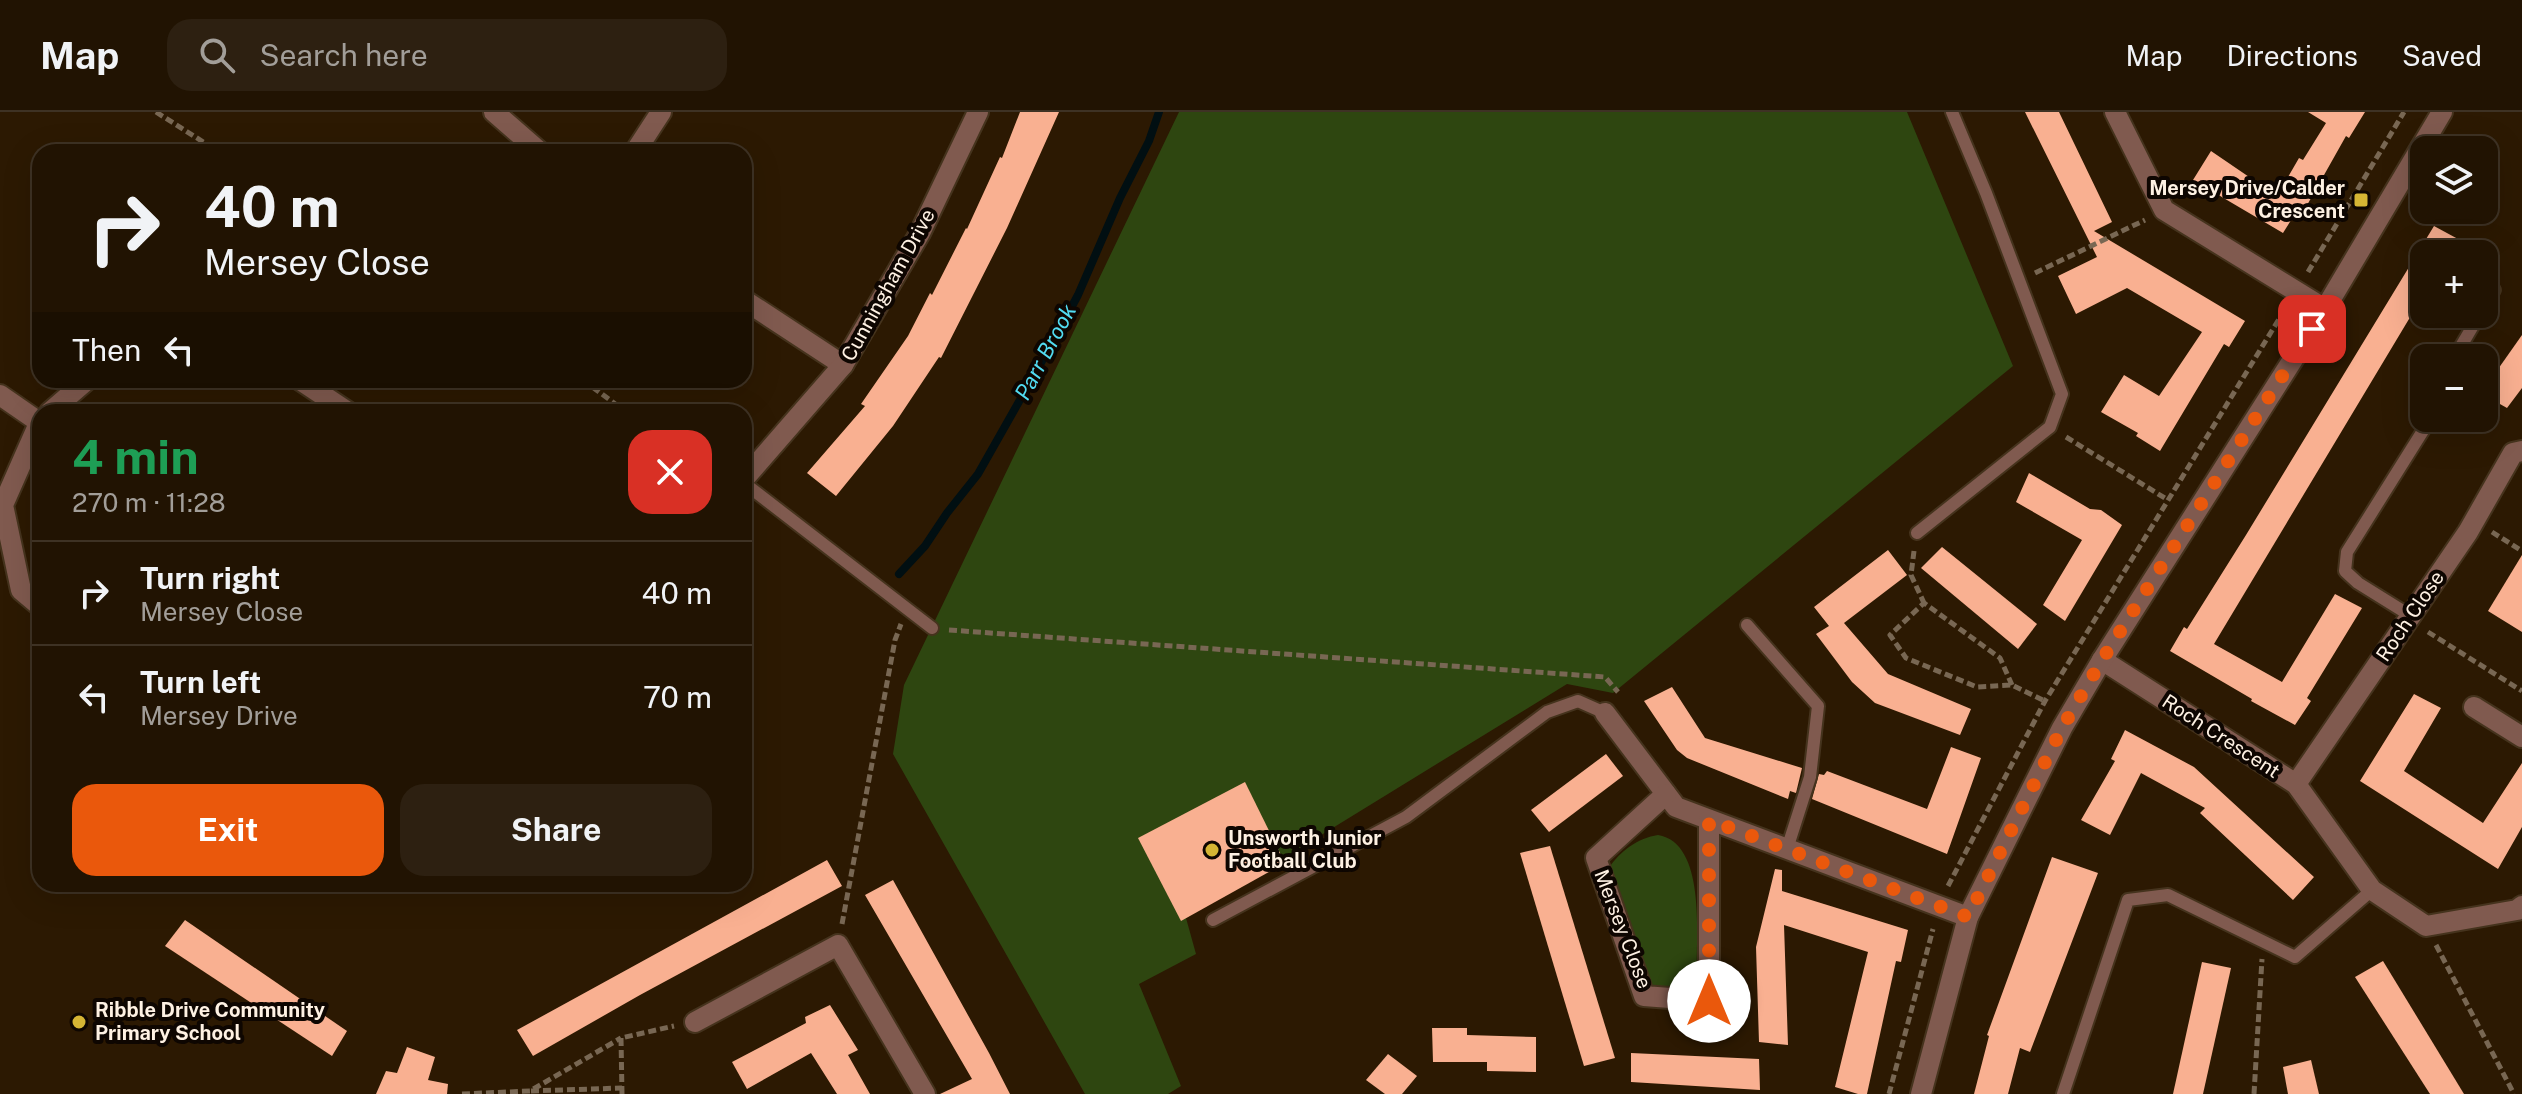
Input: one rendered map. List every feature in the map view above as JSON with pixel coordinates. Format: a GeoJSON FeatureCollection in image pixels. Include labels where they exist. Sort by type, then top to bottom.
{"type":"FeatureCollection","features":[{"type":"Feature","properties":{"kind":"street"},"geometry":{"type":"LineString","coordinates":[[494,112],[531,144]]}},
{"type":"Feature","properties":{"kind":"street"},"geometry":{"type":"LineString","coordinates":[[640,144],[661,112]]}},
{"type":"Feature","properties":{"kind":"street","name":"Cunningham Drive"},"geometry":{"type":"LineString","coordinates":[[752,472],[843,365],[920,233],[978,112]]}},
{"type":"Feature","properties":{"kind":"street"},"geometry":{"type":"LineString","coordinates":[[2115,112],[2164,210],[2325,309]]}},
{"type":"Feature","properties":{"kind":"street"},"geometry":{"type":"LineString","coordinates":[[1921,1094],[1968,917],[2062,728],[2325,309],[2442,112]]}},
{"type":"Feature","properties":{"kind":"street"},"geometry":{"type":"LineString","coordinates":[[752,305],[843,365]]}},
{"type":"Feature","properties":{"kind":"street"},"geometry":{"type":"LineString","coordinates":[[59,404],[78,388]]}},
{"type":"Feature","properties":{"kind":"street"},"geometry":{"type":"LineString","coordinates":[[312,388],[336,404]]}},
{"type":"Feature","properties":{"kind":"street"},"geometry":{"type":"LineString","coordinates":[[0,395],[32,412]]}},
{"type":"Feature","properties":{"kind":"street"},"geometry":{"type":"LineString","coordinates":[[32,442],[3,505],[21,590],[32,599]]}},
{"type":"Feature","properties":{"kind":"street","name":"Roch Close"},"geometry":{"type":"LineString","coordinates":[[2296,784],[2474,521],[2513,453],[2522,451]]}},
{"type":"Feature","properties":{"kind":"street","name":"Roch Crescent"},"geometry":{"type":"LineString","coordinates":[[2102,660],[2296,784],[2372,890],[2426,926]]}},
{"type":"Feature","properties":{"kind":"street"},"geometry":{"type":"LineString","coordinates":[[2474,707],[2522,737]]}},
{"type":"Feature","properties":{"kind":"street"},"geometry":{"type":"LineString","coordinates":[[1609,718],[1676,807],[1968,917]]}},
{"type":"Feature","properties":{"kind":"street","name":"Mersey Close"},"geometry":{"type":"LineString","coordinates":[[1666,794],[1596,858],[1644,996],[1709,1001],[1709,820]]}},
{"type":"Feature","properties":{"kind":"street"},"geometry":{"type":"LineString","coordinates":[[2426,926],[2517,910],[2522,906]]}},
{"type":"Feature","properties":{"kind":"street"},"geometry":{"type":"LineString","coordinates":[[695,1022],[838,945],[925,1094]]}},
{"type":"Feature","properties":{"kind":"lane"},"geometry":{"type":"LineString","coordinates":[[1917,533],[2050,427],[2062,394],[1952,112]]}},
{"type":"Feature","properties":{"kind":"lane"},"geometry":{"type":"LineString","coordinates":[[2409,618],[2345,571],[2347,552],[2422,432]]}},
{"type":"Feature","properties":{"kind":"lane"},"geometry":{"type":"LineString","coordinates":[[752,487],[932,628]]}},
{"type":"Feature","properties":{"kind":"lane"},"geometry":{"type":"LineString","coordinates":[[1747,625],[1818,706],[1810,777],[1787,849]]}},
{"type":"Feature","properties":{"kind":"lane"},"geometry":{"type":"LineString","coordinates":[[1213,920],[1406,817],[1547,712],[1578,701],[1609,718]]}},
{"type":"Feature","properties":{"kind":"lane"},"geometry":{"type":"LineString","coordinates":[[2063,1094],[2128,900],[2168,895],[2295,957],[2372,890]]}},
{"type":"Feature","properties":{"kind":"path"},"geometry":{"type":"LineString","coordinates":[[156,112],[206,144]]}},
{"type":"Feature","properties":{"kind":"path"},"geometry":{"type":"LineString","coordinates":[[2020,281],[2164,210]]}},
{"type":"Feature","properties":{"kind":"path"},"geometry":{"type":"LineString","coordinates":[[594,388],[615,404]]}},
{"type":"Feature","properties":{"kind":"path"},"geometry":{"type":"LineString","coordinates":[[2050,427],[2168,500]]}},
{"type":"Feature","properties":{"kind":"path"},"geometry":{"type":"LineString","coordinates":[[2474,521],[2522,551]]}},
{"type":"Feature","properties":{"kind":"path"},"geometry":{"type":"LineString","coordinates":[[1917,533],[1911,575],[1924,603],[2000,658],[2012,685]]}},
{"type":"Feature","properties":{"kind":"path"},"geometry":{"type":"LineString","coordinates":[[1924,603],[1890,635],[1906,658],[1977,687],[2012,685],[2045,701]]}},
{"type":"Feature","properties":{"kind":"path"},"geometry":{"type":"LineString","coordinates":[[838,945],[895,640],[907,608]]}},
{"type":"Feature","properties":{"kind":"path"},"geometry":{"type":"LineString","coordinates":[[2409,618],[2522,691]]}},
{"type":"Feature","properties":{"kind":"path"},"geometry":{"type":"LineString","coordinates":[[932,628],[1605,677],[1625,699],[1609,718]]}},
{"type":"Feature","properties":{"kind":"path"},"geometry":{"type":"LineString","coordinates":[[2426,926],[2514,1094]]}},
{"type":"Feature","properties":{"kind":"path"},"geometry":{"type":"LineString","coordinates":[[2254,1094],[2263,941]]}},
{"type":"Feature","properties":{"kind":"path"},"geometry":{"type":"LineString","coordinates":[[530,1091],[621,1038],[695,1022]]}},
{"type":"Feature","properties":{"kind":"path"},"geometry":{"type":"LineString","coordinates":[[462,1094],[622,1091],[621,1038]]}},
{"type":"Feature","properties":{"kind":"green space"},"geometry":{"type":"Polygon","coordinates":[[[1179,112],[1907,112],[2013,366],[1613,693],[1567,684],[1186,918],[1196,954],[1139,984],[1181,1086],[1168,1094],[1085,1094],[893,754],[904,685],[1179,112]]]}},
{"type":"Feature","properties":{"kind":"green space"},"geometry":{"type":"Polygon","coordinates":[[[1658,835],[1673,842],[1684,854],[1695,892],[1695,981],[1673,990],[1651,986],[1609,868],[1630,846],[1658,835]]]}},
{"type":"Feature","properties":{"kind":"building"},"geometry":{"type":"Polygon","coordinates":[[[1020,112],[1059,112],[1007,228],[941,358],[893,426],[836,496],[807,473],[865,406],[861,404],[908,336],[967,229],[1002,158],[1020,112]]]}},
{"type":"Feature","properties":{"kind":"building"},"geometry":{"type":"Polygon","coordinates":[[[2025,112],[2059,112],[2112,222],[2094,231],[2245,321],[2229,347],[2224,344],[2160,451],[2136,436],[2138,433],[2101,412],[2124,375],[2159,396],[2202,332],[2127,288],[2076,314],[2058,276],[2097,257],[2025,112]]]}},
{"type":"Feature","properties":{"kind":"building"},"geometry":{"type":"Polygon","coordinates":[[[2308,112],[2365,112],[2349,138],[2346,136],[2306,207],[2301,204],[2283,233],[2193,180],[2211,151],[2277,196],[2299,158],[2303,160],[2326,123],[2308,112]]]}},
{"type":"Feature","properties":{"kind":"building"},"geometry":{"type":"Polygon","coordinates":[[[2434,226],[2458,239],[2457,240],[2425,240],[2434,226]]]}},
{"type":"Feature","properties":{"kind":"building"},"geometry":{"type":"Polygon","coordinates":[[[2410,265],[2410,317],[2214,644],[2282,682],[2335,594],[2362,608],[2307,698],[2311,701],[2295,725],[2170,651],[2246,535],[2410,265]]]}},
{"type":"Feature","properties":{"kind":"building"},"geometry":{"type":"Polygon","coordinates":[[[2522,335],[2522,388],[2507,408],[2498,403],[2498,369],[2522,335]]]}},
{"type":"Feature","properties":{"kind":"building"},"geometry":{"type":"Polygon","coordinates":[[[2029,473],[2090,509],[2101,510],[2122,525],[2065,621],[2043,605],[2082,540],[2016,502],[2029,473]]]}},
{"type":"Feature","properties":{"kind":"building"},"geometry":{"type":"Polygon","coordinates":[[[1942,547],[2037,624],[2018,649],[1921,568],[1942,547]]]}},
{"type":"Feature","properties":{"kind":"building"},"geometry":{"type":"Polygon","coordinates":[[[1888,550],[1907,575],[1844,623],[1888,674],[1971,709],[1960,735],[1875,703],[1852,682],[1816,634],[1829,626],[1814,607],[1888,550]]]}},
{"type":"Feature","properties":{"kind":"building"},"geometry":{"type":"Polygon","coordinates":[[[2522,555],[2522,632],[2488,611],[2522,555]]]}},
{"type":"Feature","properties":{"kind":"building"},"geometry":{"type":"Polygon","coordinates":[[[1672,687],[1705,738],[1802,768],[1796,793],[1790,791],[1788,799],[1687,758],[1677,750],[1644,701],[1672,687]]]}},
{"type":"Feature","properties":{"kind":"building"},"geometry":{"type":"Polygon","coordinates":[[[2414,694],[2441,708],[2404,771],[2483,823],[2522,763],[2522,827],[2498,869],[2360,781],[2414,694]]]}},
{"type":"Feature","properties":{"kind":"building"},"geometry":{"type":"Polygon","coordinates":[[[2125,730],[2194,767],[2314,877],[2293,900],[2200,813],[2205,808],[2141,773],[2110,835],[2081,820],[2115,761],[2111,759],[2125,730]]]}},
{"type":"Feature","properties":{"kind":"building"},"geometry":{"type":"Polygon","coordinates":[[[1951,747],[1981,758],[1947,854],[1812,799],[1819,774],[1824,775],[1827,771],[1927,809],[1951,747]]]}},
{"type":"Feature","properties":{"kind":"building"},"geometry":{"type":"Polygon","coordinates":[[[1606,754],[1623,776],[1549,832],[1531,810],[1606,754]]]}},
{"type":"Feature","properties":{"kind":"building","name":"Unsworth Junior Football Club"},"geometry":{"type":"Polygon","coordinates":[[[1245,782],[1285,863],[1181,921],[1138,838],[1245,782]]]}},
{"type":"Feature","properties":{"kind":"building"},"geometry":{"type":"Polygon","coordinates":[[[1550,846],[1615,1058],[1584,1066],[1520,853],[1550,846]]]}},
{"type":"Feature","properties":{"kind":"building"},"geometry":{"type":"Polygon","coordinates":[[[2052,857],[2098,873],[2030,1052],[2020,1048],[2008,1094],[1974,1094],[1987,1035],[2052,857]]]}},
{"type":"Feature","properties":{"kind":"building"},"geometry":{"type":"Polygon","coordinates":[[[827,860],[842,886],[533,1056],[517,1030],[827,860]]]}},
{"type":"Feature","properties":{"kind":"building"},"geometry":{"type":"Polygon","coordinates":[[[1775,869],[1782,870],[1782,891],[1908,930],[1901,962],[1896,961],[1867,1094],[1835,1087],[1868,952],[1784,925],[1788,1045],[1759,1042],[1756,947],[1775,869]]]}},
{"type":"Feature","properties":{"kind":"building"},"geometry":{"type":"Polygon","coordinates":[[[893,880],[1010,1094],[940,1094],[972,1079],[865,895],[893,880]]]}},
{"type":"Feature","properties":{"kind":"building"},"geometry":{"type":"Polygon","coordinates":[[[185,920],[347,1031],[332,1056],[165,946],[185,920]]]}},
{"type":"Feature","properties":{"kind":"building"},"geometry":{"type":"Polygon","coordinates":[[[2383,961],[2464,1094],[2430,1094],[2355,977],[2383,961]]]}},
{"type":"Feature","properties":{"kind":"building"},"geometry":{"type":"Polygon","coordinates":[[[2202,962],[2231,968],[2203,1094],[2173,1094],[2202,962]]]}},
{"type":"Feature","properties":{"kind":"building"},"geometry":{"type":"Polygon","coordinates":[[[830,1005],[858,1050],[848,1055],[870,1094],[837,1094],[811,1053],[747,1089],[732,1062],[806,1023],[805,1017],[830,1005]]]}},
{"type":"Feature","properties":{"kind":"building"},"geometry":{"type":"Polygon","coordinates":[[[1432,1028],[1467,1028],[1467,1035],[1536,1037],[1536,1072],[1487,1071],[1487,1062],[1433,1062],[1432,1028]]]}},
{"type":"Feature","properties":{"kind":"building"},"geometry":{"type":"Polygon","coordinates":[[[407,1047],[435,1057],[428,1080],[448,1084],[447,1094],[376,1094],[386,1071],[397,1073],[407,1047]]]}},
{"type":"Feature","properties":{"kind":"building"},"geometry":{"type":"Polygon","coordinates":[[[1631,1053],[1759,1059],[1760,1090],[1631,1082],[1631,1053]]]}},
{"type":"Feature","properties":{"kind":"building"},"geometry":{"type":"Polygon","coordinates":[[[1388,1054],[1417,1076],[1402,1094],[1385,1094],[1366,1080],[1388,1054]]]}},
{"type":"Feature","properties":{"kind":"building"},"geometry":{"type":"Polygon","coordinates":[[[2311,1060],[2319,1094],[2288,1094],[2283,1067],[2311,1060]]]}},
{"type":"Feature","properties":{"kind":"waterway","name":"Parr Brook"},"geometry":{"type":"LineString","coordinates":[[899,574],[925,546],[978,474],[1055,338],[1149,141],[1159,112]]}},
{"type":"Feature","properties":{"kind":"place","name":"Mersey Drive/Calder Crescent"},"geometry":{"type":"Point","coordinates":[2361,200]}},
{"type":"Feature","properties":{"kind":"place","name":"Unsworth Junior Football Club"},"geometry":{"type":"Point","coordinates":[1212,850]}},
{"type":"Feature","properties":{"kind":"place","name":"Ribble Drive Community Primary School"},"geometry":{"type":"Point","coordinates":[79,1022]}},
{"type":"Feature","properties":{"kind":"route"},"geometry":{"type":"LineString","coordinates":[[1709,1001],[1709,820],[1968,917],[2062,728],[2312,329]]}}]}
